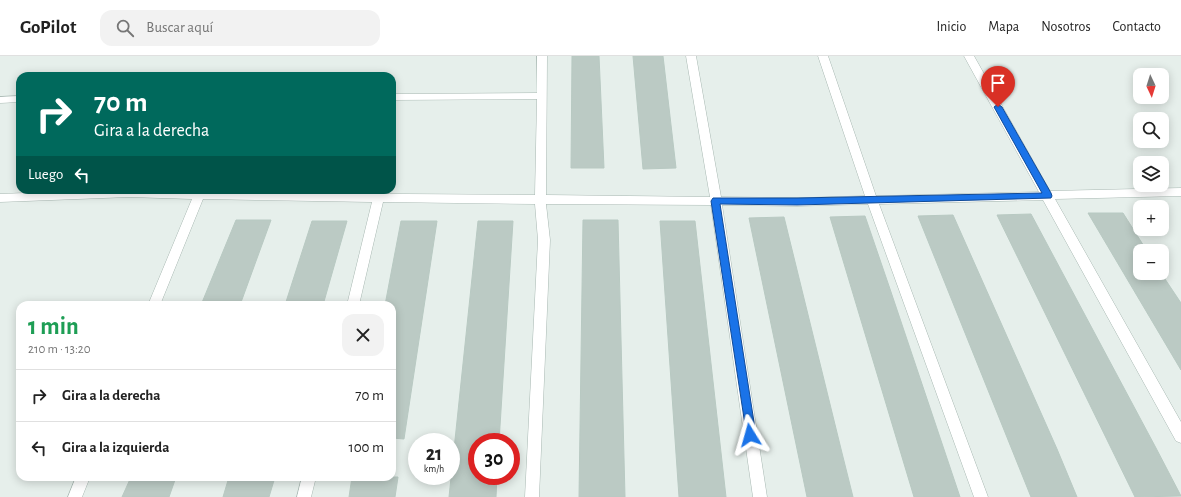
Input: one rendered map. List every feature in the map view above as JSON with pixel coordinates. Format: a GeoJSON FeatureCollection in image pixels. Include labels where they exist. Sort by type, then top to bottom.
{"type":"FeatureCollection","features":[{"type":"Feature","properties":{"kind":"street"},"geometry":{"type":"LineString","coordinates":[[532,497],[544,240],[540,199],[540,96],[542,56]]}},
{"type":"Feature","properties":{"kind":"street"},"geometry":{"type":"LineString","coordinates":[[691,56],[716,201],[760,497]]}},
{"type":"Feature","properties":{"kind":"street"},"geometry":{"type":"LineString","coordinates":[[823,56],[872,200],[981,497]]}},
{"type":"Feature","properties":{"kind":"street"},"geometry":{"type":"LineString","coordinates":[[969,56],[1181,436]]}},
{"type":"Feature","properties":{"kind":"street"},"geometry":{"type":"LineString","coordinates":[[396,96],[540,96]]}},
{"type":"Feature","properties":{"kind":"street"},"geometry":{"type":"LineString","coordinates":[[0,100],[16,99]]}},
{"type":"Feature","properties":{"kind":"street"},"geometry":{"type":"LineString","coordinates":[[164,194],[380,198],[797,202],[1181,192]]}},
{"type":"Feature","properties":{"kind":"street"},"geometry":{"type":"LineString","coordinates":[[0,198],[103,194]]}},
{"type":"Feature","properties":{"kind":"street"},"geometry":{"type":"LineString","coordinates":[[156,301],[199,195]]}},
{"type":"Feature","properties":{"kind":"street"},"geometry":{"type":"LineString","coordinates":[[354,301],[380,198]]}},
{"type":"Feature","properties":{"kind":"street"},"geometry":{"type":"LineString","coordinates":[[75,497],[81,481]]}},
{"type":"Feature","properties":{"kind":"street"},"geometry":{"type":"LineString","coordinates":[[304,497],[308,481]]}},
{"type":"Feature","properties":{"kind":"building"},"geometry":{"type":"Polygon","coordinates":[[[572,56],[599,56],[604,168],[571,168],[572,56]]]}},
{"type":"Feature","properties":{"kind":"building"},"geometry":{"type":"Polygon","coordinates":[[[633,56],[663,56],[676,168],[643,169],[633,56]]]}},
{"type":"Feature","properties":{"kind":"building"},"geometry":{"type":"Polygon","coordinates":[[[1088,213],[1123,213],[1133,229],[1133,236],[1138,236],[1143,244],[1133,244],[1133,280],[1166,280],[1181,303],[1181,370],[1088,213]]]}},
{"type":"Feature","properties":{"kind":"building"},"geometry":{"type":"Polygon","coordinates":[[[1031,214],[1181,496],[1135,497],[997,215],[1031,214]]]}},
{"type":"Feature","properties":{"kind":"building"},"geometry":{"type":"Polygon","coordinates":[[[953,215],[1077,497],[1031,497],[918,216],[953,215]]]}},
{"type":"Feature","properties":{"kind":"building"},"geometry":{"type":"Polygon","coordinates":[[[865,216],[960,497],[914,497],[830,217],[865,216]]]}},
{"type":"Feature","properties":{"kind":"building"},"geometry":{"type":"Polygon","coordinates":[[[784,217],[853,497],[807,497],[749,218],[784,217]]]}},
{"type":"Feature","properties":{"kind":"building"},"geometry":{"type":"Polygon","coordinates":[[[236,220],[271,220],[241,301],[203,301],[236,220]]]}},
{"type":"Feature","properties":{"kind":"building"},"geometry":{"type":"Polygon","coordinates":[[[583,220],[618,220],[625,497],[579,497],[583,220]]]}},
{"type":"Feature","properties":{"kind":"building"},"geometry":{"type":"Polygon","coordinates":[[[312,221],[347,221],[324,301],[286,301],[312,221]]]}},
{"type":"Feature","properties":{"kind":"building"},"geometry":{"type":"Polygon","coordinates":[[[401,221],[437,221],[404,439],[396,438],[396,301],[386,301],[401,221]]]}},
{"type":"Feature","properties":{"kind":"building"},"geometry":{"type":"Polygon","coordinates":[[[478,221],[513,221],[500,433],[468,433],[468,485],[497,485],[496,497],[449,497],[450,485],[460,485],[460,433],[456,433],[478,221]]]}},
{"type":"Feature","properties":{"kind":"building"},"geometry":{"type":"Polygon","coordinates":[[[660,221],[695,221],[726,497],[679,497],[660,221]]]}},
{"type":"Feature","properties":{"kind":"building"},"geometry":{"type":"Polygon","coordinates":[[[396,477],[398,477],[395,497],[349,497],[351,481],[396,481],[396,477]]]}},
{"type":"Feature","properties":{"kind":"building"},"geometry":{"type":"Polygon","coordinates":[[[129,481],[175,481],[169,497],[122,497],[129,481]]]}},
{"type":"Feature","properties":{"kind":"building"},"geometry":{"type":"Polygon","coordinates":[[[228,481],[274,481],[269,497],[223,497],[228,481]]]}},
{"type":"Feature","properties":{"kind":"route"},"geometry":{"type":"LineString","coordinates":[[750,435],[716,201],[797,202],[1048,196],[998,107]]}}]}
